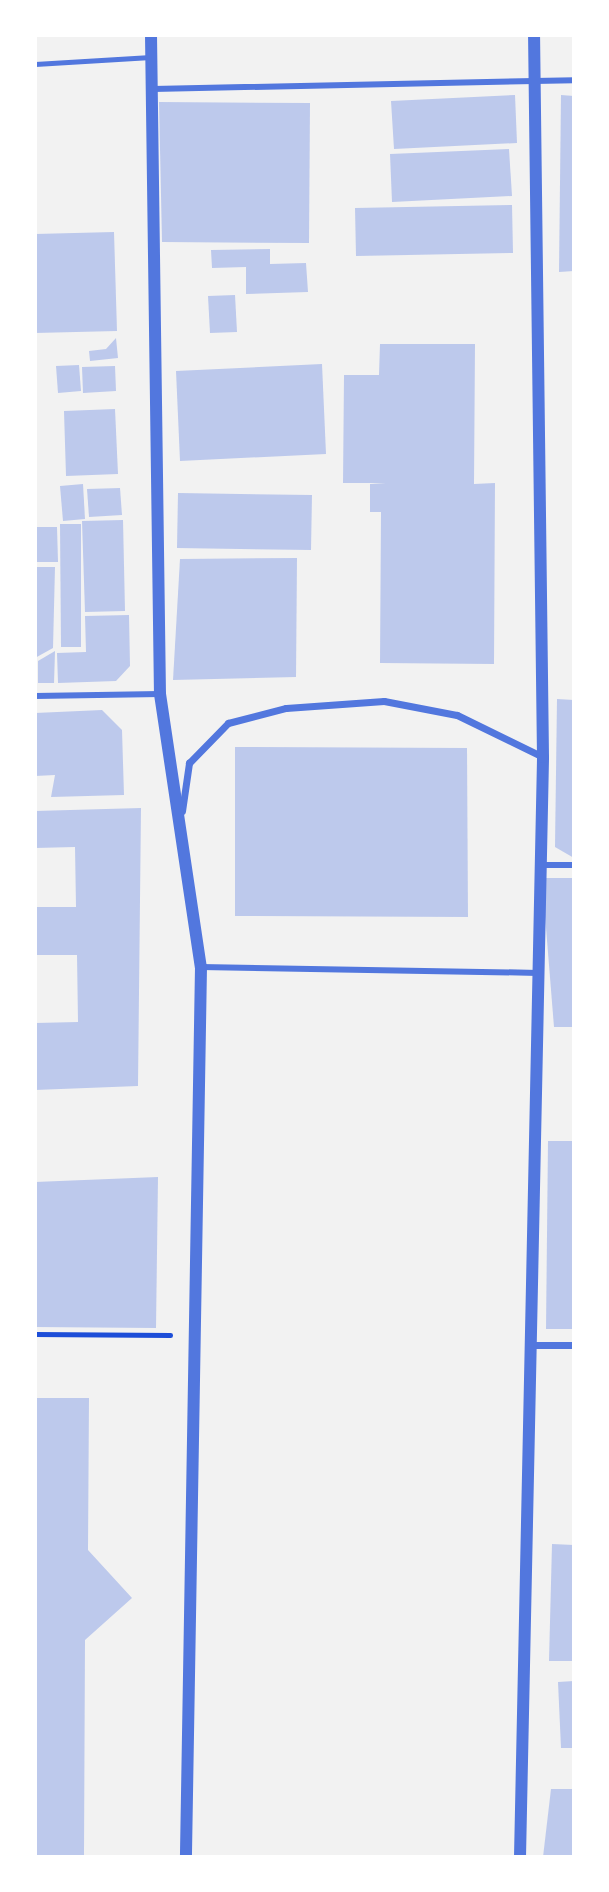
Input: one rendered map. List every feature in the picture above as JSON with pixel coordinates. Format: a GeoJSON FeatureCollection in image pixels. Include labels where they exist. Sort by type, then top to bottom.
{"type":"FeatureCollection","features":[{"type":"Feature","properties":{"kind":"street"},"geometry":{"type":"LineString","coordinates":[[151,35],[160,694],[181,819],[201,967],[199,1335],[186,1857]]}},
{"type":"Feature","properties":{"kind":"street"},"geometry":{"type":"LineString","coordinates":[[520,1857],[534,1345],[543,757],[534,35]]}},
{"type":"Feature","properties":{"kind":"street"},"geometry":{"type":"LineString","coordinates":[[151,89],[574,80]]}},
{"type":"Feature","properties":{"kind":"street"},"geometry":{"type":"LineString","coordinates":[[35,696],[160,694]]}},
{"type":"Feature","properties":{"kind":"street"},"geometry":{"type":"LineString","coordinates":[[181,819],[189,763],[228,723],[286,708],[384,701],[457,715],[543,757]]}},
{"type":"Feature","properties":{"kind":"street"},"geometry":{"type":"LineString","coordinates":[[540,865],[574,865]]}},
{"type":"Feature","properties":{"kind":"street"},"geometry":{"type":"LineString","coordinates":[[201,967],[540,973]]}},
{"type":"Feature","properties":{"kind":"street"},"geometry":{"type":"LineString","coordinates":[[534,1345],[574,1345]]}},
{"type":"Feature","properties":{"kind":"lane"},"geometry":{"type":"LineString","coordinates":[[35,64],[151,57]]}},
{"type":"Feature","properties":{"kind":"path"},"geometry":{"type":"LineString","coordinates":[[35,1334],[199,1335]]}},
{"type":"Feature","properties":{"kind":"building"},"geometry":{"type":"Polygon","coordinates":[[[515,95],[517,143],[394,149],[391,101],[515,95]]]}},
{"type":"Feature","properties":{"kind":"building"},"geometry":{"type":"Polygon","coordinates":[[[561,95],[574,96],[574,271],[559,272],[561,95]]]}},
{"type":"Feature","properties":{"kind":"building"},"geometry":{"type":"Polygon","coordinates":[[[159,102],[310,103],[309,243],[162,242],[159,102]]]}},
{"type":"Feature","properties":{"kind":"building"},"geometry":{"type":"Polygon","coordinates":[[[509,149],[512,196],[392,202],[390,154],[509,149]]]}},
{"type":"Feature","properties":{"kind":"building"},"geometry":{"type":"Polygon","coordinates":[[[512,205],[513,253],[356,256],[355,208],[512,205]]]}},
{"type":"Feature","properties":{"kind":"building"},"geometry":{"type":"Polygon","coordinates":[[[114,232],[117,331],[35,333],[35,234],[114,232]]]}},
{"type":"Feature","properties":{"kind":"building"},"geometry":{"type":"Polygon","coordinates":[[[270,249],[270,264],[306,263],[308,292],[246,294],[246,267],[212,268],[211,250],[270,249]]]}},
{"type":"Feature","properties":{"kind":"building"},"geometry":{"type":"Polygon","coordinates":[[[235,295],[237,332],[210,333],[208,296],[235,295]]]}},
{"type":"Feature","properties":{"kind":"building"},"geometry":{"type":"Polygon","coordinates":[[[116,338],[118,358],[90,361],[89,351],[106,349],[116,338]]]}},
{"type":"Feature","properties":{"kind":"building"},"geometry":{"type":"Polygon","coordinates":[[[380,344],[475,344],[474,484],[495,483],[494,664],[380,663],[381,512],[370,512],[370,484],[386,483],[343,483],[344,375],[379,375],[380,344]]]}},
{"type":"Feature","properties":{"kind":"building"},"geometry":{"type":"Polygon","coordinates":[[[322,364],[326,454],[180,461],[176,371],[322,364]]]}},
{"type":"Feature","properties":{"kind":"building"},"geometry":{"type":"Polygon","coordinates":[[[79,365],[81,391],[58,393],[56,366],[79,365]]]}},
{"type":"Feature","properties":{"kind":"building"},"geometry":{"type":"Polygon","coordinates":[[[115,366],[116,391],[83,393],[82,367],[115,366]]]}},
{"type":"Feature","properties":{"kind":"building"},"geometry":{"type":"Polygon","coordinates":[[[115,409],[118,474],[66,476],[64,411],[115,409]]]}},
{"type":"Feature","properties":{"kind":"building"},"geometry":{"type":"Polygon","coordinates":[[[83,484],[85,519],[63,521],[60,486],[83,484]]]}},
{"type":"Feature","properties":{"kind":"building"},"geometry":{"type":"Polygon","coordinates":[[[120,488],[122,515],[89,517],[87,489],[120,488]]]}},
{"type":"Feature","properties":{"kind":"building"},"geometry":{"type":"Polygon","coordinates":[[[178,493],[312,495],[311,550],[177,548],[178,493]]]}},
{"type":"Feature","properties":{"kind":"building"},"geometry":{"type":"Polygon","coordinates":[[[123,520],[125,611],[85,612],[82,521],[123,520]]]}},
{"type":"Feature","properties":{"kind":"building"},"geometry":{"type":"Polygon","coordinates":[[[60,524],[81,524],[81,647],[61,647],[60,524]]]}},
{"type":"Feature","properties":{"kind":"building"},"geometry":{"type":"Polygon","coordinates":[[[35,527],[57,527],[58,562],[35,562],[35,527]]]}},
{"type":"Feature","properties":{"kind":"building"},"geometry":{"type":"Polygon","coordinates":[[[297,558],[296,677],[173,680],[180,559],[297,558]]]}},
{"type":"Feature","properties":{"kind":"building"},"geometry":{"type":"Polygon","coordinates":[[[35,567],[55,567],[53,648],[35,658],[35,567]]]}},
{"type":"Feature","properties":{"kind":"building"},"geometry":{"type":"Polygon","coordinates":[[[129,615],[130,666],[116,681],[58,683],[57,653],[86,652],[85,616],[129,615]]]}},
{"type":"Feature","properties":{"kind":"building"},"geometry":{"type":"Polygon","coordinates":[[[55,651],[54,683],[38,683],[38,661],[55,651]]]}},
{"type":"Feature","properties":{"kind":"building"},"geometry":{"type":"Polygon","coordinates":[[[557,699],[574,700],[574,858],[555,847],[557,699]]]}},
{"type":"Feature","properties":{"kind":"building"},"geometry":{"type":"Polygon","coordinates":[[[102,710],[122,730],[124,795],[51,797],[55,775],[35,776],[35,713],[102,710]]]}},
{"type":"Feature","properties":{"kind":"building"},"geometry":{"type":"Polygon","coordinates":[[[235,747],[467,748],[468,917],[235,916],[235,747]]]}},
{"type":"Feature","properties":{"kind":"building"},"geometry":{"type":"Polygon","coordinates":[[[141,808],[138,1086],[35,1090],[35,1023],[78,1022],[77,955],[35,955],[35,907],[76,907],[75,847],[35,848],[35,811],[141,808]]]}},
{"type":"Feature","properties":{"kind":"building"},"geometry":{"type":"Polygon","coordinates":[[[542,878],[574,878],[574,1027],[554,1027],[542,878]]]}},
{"type":"Feature","properties":{"kind":"building"},"geometry":{"type":"Polygon","coordinates":[[[548,1141],[574,1141],[574,1329],[546,1329],[548,1141]]]}},
{"type":"Feature","properties":{"kind":"building"},"geometry":{"type":"Polygon","coordinates":[[[158,1177],[156,1328],[35,1327],[35,1182],[158,1177]]]}},
{"type":"Feature","properties":{"kind":"building"},"geometry":{"type":"Polygon","coordinates":[[[35,1398],[89,1398],[88,1550],[132,1598],[85,1640],[84,1857],[35,1857],[35,1398]]]}},
{"type":"Feature","properties":{"kind":"building"},"geometry":{"type":"Polygon","coordinates":[[[552,1544],[574,1545],[574,1661],[549,1661],[552,1544]]]}},
{"type":"Feature","properties":{"kind":"building"},"geometry":{"type":"Polygon","coordinates":[[[574,1681],[574,1748],[561,1748],[558,1682],[574,1681]]]}},
{"type":"Feature","properties":{"kind":"building"},"geometry":{"type":"Polygon","coordinates":[[[551,1789],[574,1789],[574,1857],[543,1857],[551,1789]]]}}]}
